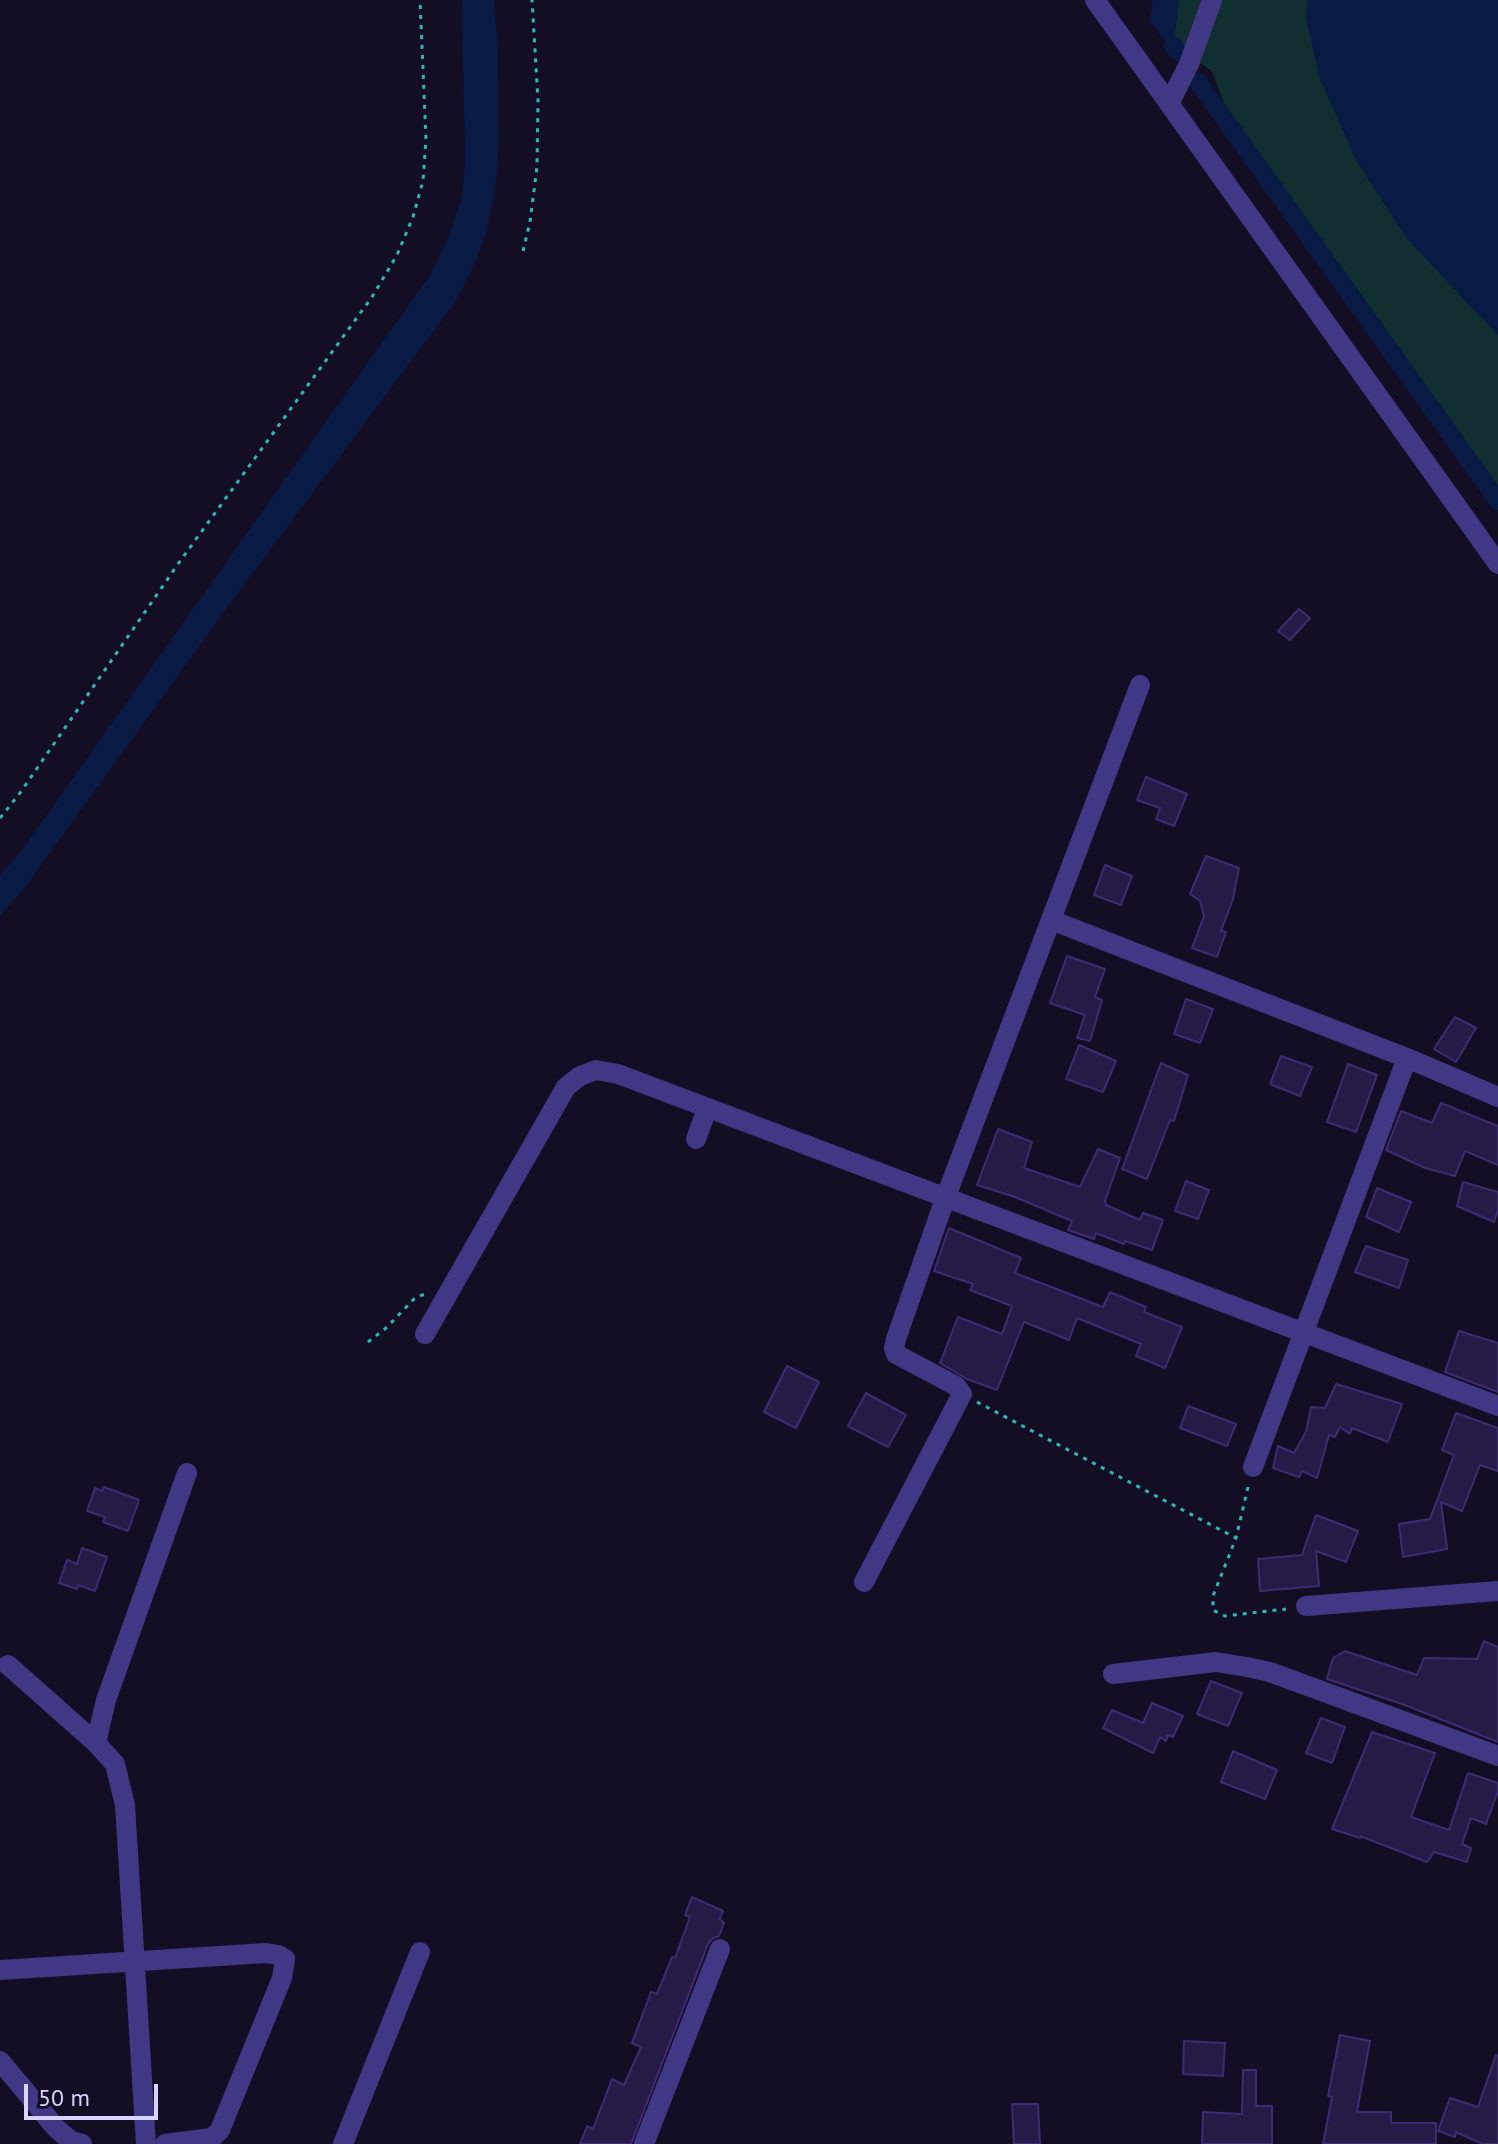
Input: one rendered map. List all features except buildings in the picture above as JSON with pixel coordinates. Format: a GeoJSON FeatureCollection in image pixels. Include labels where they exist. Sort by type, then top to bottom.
{"type":"FeatureCollection","features":[{"type":"Feature","properties":{"kind":"street"},"geometry":{"type":"LineString","coordinates":[[1095,0],[1498,564]]}},
{"type":"Feature","properties":{"kind":"street"},"geometry":{"type":"LineString","coordinates":[[1170,102],[1189,64],[1212,0]]}},
{"type":"Feature","properties":{"kind":"street"},"geometry":{"type":"LineString","coordinates":[[864,1582],[962,1394],[956,1386],[899,1357],[894,1348],[945,1199],[1140,685]]}},
{"type":"Feature","properties":{"kind":"street"},"geometry":{"type":"LineString","coordinates":[[1051,920],[1407,1058],[1498,1097]]}},
{"type":"Feature","properties":{"kind":"street"},"geometry":{"type":"LineString","coordinates":[[1253,1467],[1407,1058]]}},
{"type":"Feature","properties":{"kind":"street"},"geometry":{"type":"LineString","coordinates":[[425,1334],[566,1087],[580,1076],[596,1070],[618,1074],[1498,1406]]}},
{"type":"Feature","properties":{"kind":"street"},"geometry":{"type":"LineString","coordinates":[[696,1139],[707,1109]]}},
{"type":"Feature","properties":{"kind":"street"},"geometry":{"type":"LineString","coordinates":[[96,1743],[106,1700],[187,1473]]}},
{"type":"Feature","properties":{"kind":"street"},"geometry":{"type":"LineString","coordinates":[[1306,1606],[1498,1591]]}},
{"type":"Feature","properties":{"kind":"street"},"geometry":{"type":"LineString","coordinates":[[1113,1674],[1216,1662],[1247,1667],[1270,1672],[1498,1756]]}},
{"type":"Feature","properties":{"kind":"street"},"geometry":{"type":"LineString","coordinates":[[8,1665],[96,1743],[115,1764],[124,1795],[146,2144]]}},
{"type":"Feature","properties":{"kind":"street"},"geometry":{"type":"LineString","coordinates":[[644,2144],[720,1949]]}},
{"type":"Feature","properties":{"kind":"street"},"geometry":{"type":"LineString","coordinates":[[343,2144],[420,1952]]}},
{"type":"Feature","properties":{"kind":"street"},"geometry":{"type":"LineString","coordinates":[[0,1970],[266,1953],[278,1955],[286,1962],[220,2130],[212,2138],[165,2144]]}},
{"type":"Feature","properties":{"kind":"street"},"geometry":{"type":"LineString","coordinates":[[0,2061],[56,2128],[71,2141],[82,2144]]}},
{"type":"Feature","properties":{"kind":"path"},"geometry":{"type":"LineString","coordinates":[[0,818],[178,564],[372,297],[397,255],[413,217],[423,181],[426,139],[420,0]]}},
{"type":"Feature","properties":{"kind":"path"},"geometry":{"type":"LineString","coordinates":[[523,251],[537,167],[538,100],[532,0]]}},
{"type":"Feature","properties":{"kind":"path"},"geometry":{"type":"LineString","coordinates":[[368,1342],[415,1298],[452,1287]]}},
{"type":"Feature","properties":{"kind":"path"},"geometry":{"type":"LineString","coordinates":[[962,1394],[1236,1538]]}},
{"type":"Feature","properties":{"kind":"path"},"geometry":{"type":"LineString","coordinates":[[1253,1467],[1236,1538],[1213,1596],[1213,1610],[1225,1616],[1306,1606]]}},
{"type":"Feature","properties":{"kind":"green space"},"geometry":{"type":"Polygon","coordinates":[[[1179,0],[1308,0],[1306,18],[1498,335],[1498,488],[1227,111],[1212,71],[1173,45],[1179,0]]]}},
{"type":"Feature","properties":{"kind":"water"},"geometry":{"type":"Polygon","coordinates":[[[462,0],[494,0],[499,147],[495,190],[486,233],[456,301],[229,605],[23,890],[0,916],[0,875],[24,847],[430,275],[462,197],[465,162],[462,0]]]}},
{"type":"Feature","properties":{"kind":"water"},"geometry":{"type":"Polygon","coordinates":[[[1153,0],[1179,0],[1173,45],[1162,38],[1150,20],[1153,0]]]}},
{"type":"Feature","properties":{"kind":"water"},"geometry":{"type":"Polygon","coordinates":[[[1308,0],[1498,0],[1498,335],[1407,239],[1356,160],[1320,79],[1306,18],[1308,0]]]}},
{"type":"Feature","properties":{"kind":"waterway"},"geometry":{"type":"LineString","coordinates":[[1173,45],[1178,52]]}},
{"type":"Feature","properties":{"kind":"waterway"},"geometry":{"type":"LineString","coordinates":[[1198,82],[1498,501]]}}]}
